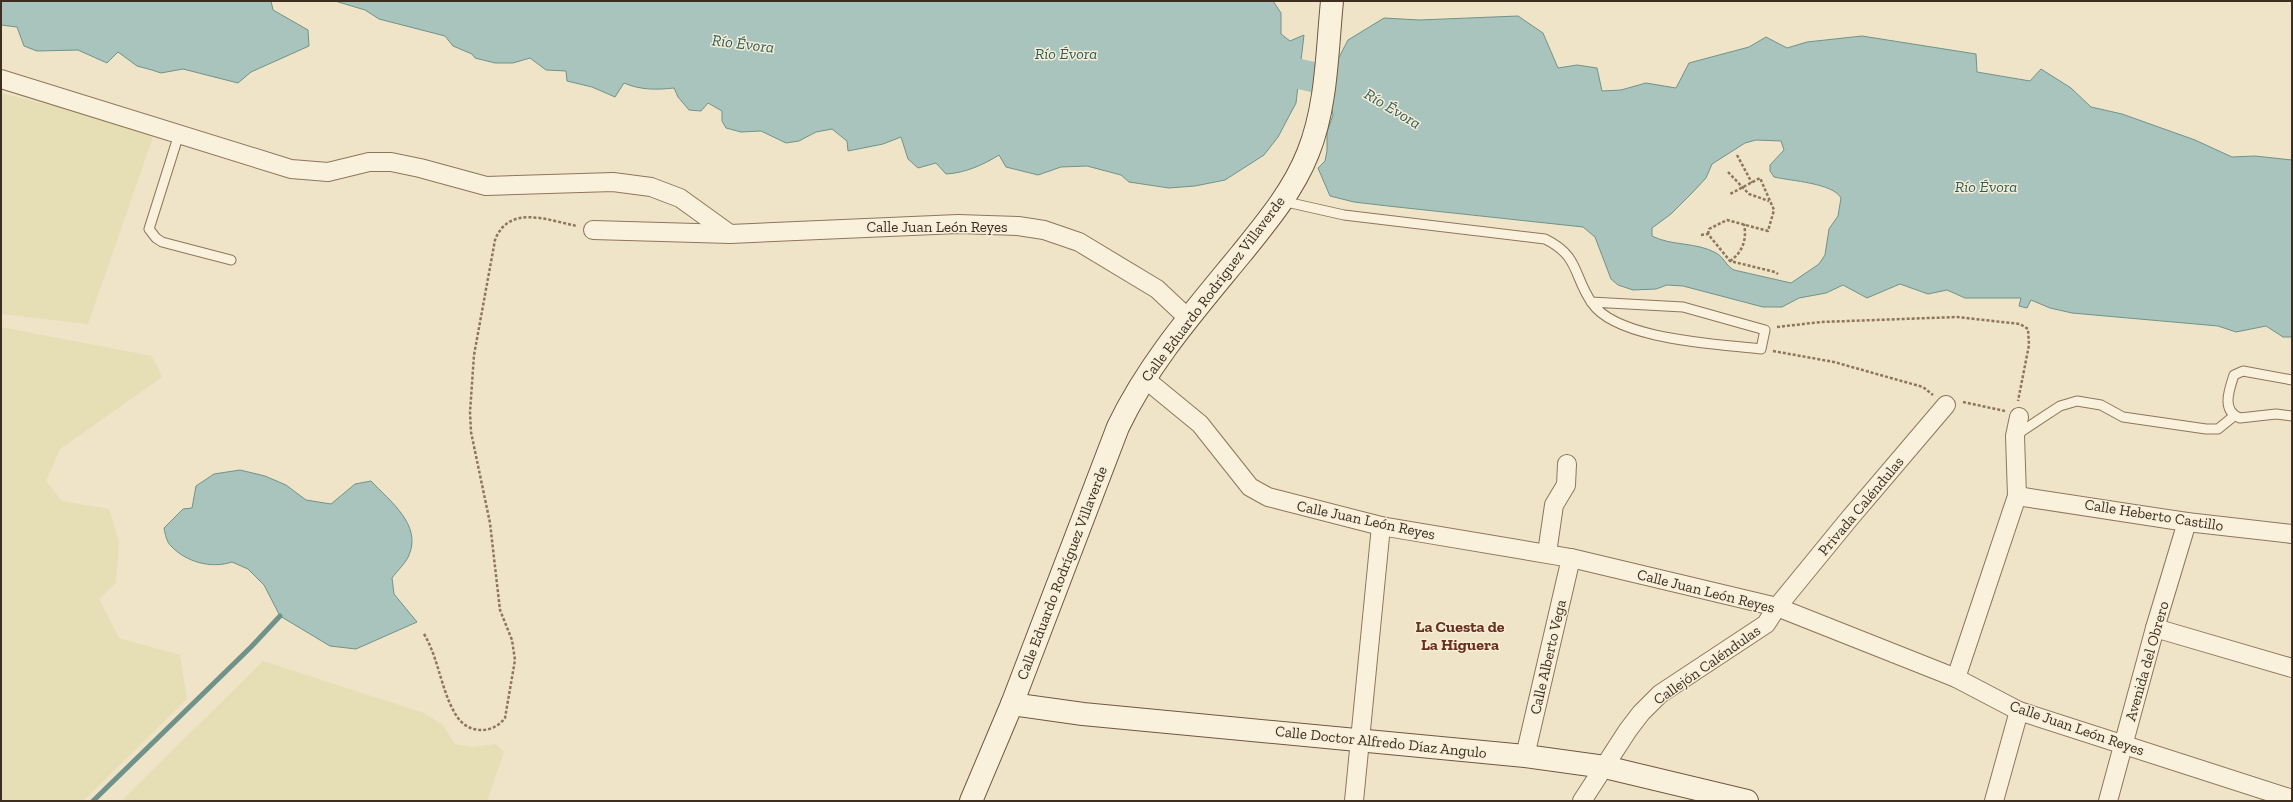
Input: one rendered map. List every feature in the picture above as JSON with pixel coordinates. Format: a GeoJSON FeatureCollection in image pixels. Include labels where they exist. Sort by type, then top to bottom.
{"type":"FeatureCollection","features":[{"type":"Feature","properties":{"kind":"street","name":"Calle Eduardo Rodríguez Villaverde"},"geometry":{"type":"LineString","coordinates":[[971,801],[1012,704],[1118,427],[1144,378],[1282,200],[1308,153],[1318,120],[1332,1]]}},
{"type":"Feature","properties":{"kind":"street"},"geometry":{"type":"LineString","coordinates":[[1,79],[291,169],[328,172],[369,162],[391,162],[420,168],[486,186],[613,182],[651,187],[680,198],[730,234]]}},
{"type":"Feature","properties":{"kind":"street","name":"Calle Juan León Reyes"},"geometry":{"type":"LineString","coordinates":[[593,230],[730,234],[958,224],[1018,226],[1044,230],[1079,242],[1157,289],[1189,319]]}},
{"type":"Feature","properties":{"kind":"street","name":"Calle Juan León Reyes"},"geometry":{"type":"LineString","coordinates":[[1144,378],[1200,424],[1211,436],[1239,475],[1258,493],[1381,526],[1547,553],[1777,607],[1956,678],[2019,711],[2292,799]]}},
{"type":"Feature","properties":{"kind":"street","name":"Privada Caléndulas"},"geometry":{"type":"LineString","coordinates":[[1777,607],[1951,403]]}},
{"type":"Feature","properties":{"kind":"street"},"geometry":{"type":"LineString","coordinates":[[1956,678],[2016,496],[2015,436],[2017,415]]}},
{"type":"Feature","properties":{"kind":"street"},"geometry":{"type":"LineString","coordinates":[[1547,553],[1554,506],[1566,485],[1567,464]]}},
{"type":"Feature","properties":{"kind":"street","name":"Calle Heberto Castillo"},"geometry":{"type":"LineString","coordinates":[[2016,496],[2187,522],[2292,534]]}},
{"type":"Feature","properties":{"kind":"street","name":"Avenida del Obrero"},"geometry":{"type":"LineString","coordinates":[[2108,801],[2155,628],[2187,522]]}},
{"type":"Feature","properties":{"kind":"street"},"geometry":{"type":"LineString","coordinates":[[1354,801],[1381,526]]}},
{"type":"Feature","properties":{"kind":"street","name":"Calle Alberto Vega"},"geometry":{"type":"LineString","coordinates":[[1525,756],[1571,558]]}},
{"type":"Feature","properties":{"kind":"street","name":"Callejón Caléndulas"},"geometry":{"type":"LineString","coordinates":[[1582,801],[1628,730],[1641,713],[1660,694],[1766,624],[1777,607]]}},
{"type":"Feature","properties":{"kind":"street"},"geometry":{"type":"LineString","coordinates":[[2155,628],[2292,668]]}},
{"type":"Feature","properties":{"kind":"street","name":"Calle Doctor Alfredo Díaz Angulo"},"geometry":{"type":"LineString","coordinates":[[1012,704],[1083,714],[1360,739],[1525,756],[1605,767],[1747,801]]}},
{"type":"Feature","properties":{"kind":"street"},"geometry":{"type":"LineString","coordinates":[[1994,801],[2019,711]]}},
{"type":"Feature","properties":{"kind":"lane"},"geometry":{"type":"LineString","coordinates":[[179,134],[150,229],[156,238],[162,242],[231,260]]}},
{"type":"Feature","properties":{"kind":"lane"},"geometry":{"type":"LineString","coordinates":[[1282,200],[1344,215],[1545,239],[1566,252],[1591,302],[1607,319],[1629,328],[1680,339],[1762,348],[1765,330],[1683,307],[1591,302]]}},
{"type":"Feature","properties":{"kind":"lane"},"geometry":{"type":"LineString","coordinates":[[2292,380],[2243,371],[2238,372],[2234,375],[2227,402],[2234,416],[2240,418],[2276,414],[2292,416]]}},
{"type":"Feature","properties":{"kind":"lane"},"geometry":{"type":"LineString","coordinates":[[2015,436],[2060,406],[2077,401],[2100,405],[2123,417],[2206,429],[2218,428],[2234,416]]}},
{"type":"Feature","properties":{"kind":"path"},"geometry":{"type":"LineString","coordinates":[[1737,155],[1752,183]]}},
{"type":"Feature","properties":{"kind":"path"},"geometry":{"type":"LineString","coordinates":[[1728,172],[1743,188],[1756,198],[1769,201]]}},
{"type":"Feature","properties":{"kind":"path"},"geometry":{"type":"LineString","coordinates":[[1708,234],[1709,229],[1727,220],[1768,231],[1774,210],[1760,178],[1730,194]]}},
{"type":"Feature","properties":{"kind":"path"},"geometry":{"type":"LineString","coordinates":[[424,634],[432,647],[456,716],[464,725],[482,731],[499,726],[505,718],[515,660],[514,650],[500,610],[490,523],[471,432],[470,412],[474,355],[494,240],[502,226],[526,216],[593,230]]}},
{"type":"Feature","properties":{"kind":"path"},"geometry":{"type":"LineString","coordinates":[[1730,261],[1742,248],[1746,233],[1744,224]]}},
{"type":"Feature","properties":{"kind":"path"},"geometry":{"type":"LineString","coordinates":[[1701,235],[1708,234]]}},
{"type":"Feature","properties":{"kind":"path"},"geometry":{"type":"LineString","coordinates":[[1708,234],[1730,261],[1778,274]]}},
{"type":"Feature","properties":{"kind":"path"},"geometry":{"type":"LineString","coordinates":[[1762,348],[1834,362],[1924,387],[1951,403],[2017,415],[2029,345],[2028,329],[2020,324],[1957,317],[1813,322],[1765,330]]}},
{"type":"Feature","properties":{"kind":"shaded area"},"geometry":{"type":"Polygon","coordinates":[[[1,93],[155,131],[88,324],[1,314],[1,93]]]}},
{"type":"Feature","properties":{"kind":"shaded area"},"geometry":{"type":"Polygon","coordinates":[[[1,327],[152,356],[162,377],[60,449],[46,481],[62,501],[109,509],[119,542],[116,583],[99,599],[119,638],[180,655],[187,699],[83,801],[1,801],[1,327]]]}},
{"type":"Feature","properties":{"kind":"shaded area"},"geometry":{"type":"Polygon","coordinates":[[[263,661],[424,713],[443,725],[455,744],[472,747],[496,744],[504,752],[487,801],[121,801],[263,661]]]}},
{"type":"Feature","properties":{"kind":"water"},"geometry":{"type":"Polygon","coordinates":[[[1,1],[271,1],[273,10],[308,30],[309,46],[251,72],[238,83],[183,69],[161,73],[137,66],[118,52],[107,63],[78,50],[37,51],[24,46],[17,27],[1,25],[1,1]]]}},
{"type":"Feature","properties":{"kind":"water","name":"Río Évora"},"geometry":{"type":"Polygon","coordinates":[[[335,1],[1273,1],[1281,13],[1281,34],[1290,41],[1304,35],[1296,103],[1278,137],[1264,155],[1225,180],[1195,186],[1169,188],[1129,182],[1121,175],[1087,166],[1061,167],[1038,175],[1006,167],[999,155],[974,168],[946,174],[936,163],[918,168],[908,159],[901,137],[883,144],[848,151],[847,141],[832,129],[816,132],[799,141],[786,143],[761,131],[741,132],[726,128],[722,121],[722,111],[708,103],[701,111],[689,110],[678,97],[674,88],[648,89],[624,83],[615,97],[592,87],[567,81],[566,71],[546,70],[530,58],[513,63],[495,63],[475,58],[472,54],[453,46],[445,36],[379,19],[365,10],[335,1]]]}},
{"type":"Feature","properties":{"kind":"water","name":"Río Évora"},"geometry":{"type":"Polygon","coordinates":[[[1518,16],[1543,33],[1558,68],[1577,65],[1597,68],[1602,91],[1621,90],[1646,83],[1676,88],[1689,63],[1749,47],[1766,37],[1787,48],[1807,42],[1862,36],[1976,54],[1977,72],[2030,81],[2041,69],[2071,88],[2091,107],[2122,114],[2195,140],[2232,157],[2255,156],[2292,160],[2292,337],[2283,337],[2266,326],[2236,332],[2218,326],[2072,313],[2050,308],[2031,300],[2027,308],[2019,306],[2021,298],[1965,298],[1947,290],[1928,294],[1900,284],[1867,298],[1843,285],[1826,293],[1799,298],[1782,307],[1763,307],[1683,286],[1667,285],[1656,289],[1633,290],[1618,285],[1611,279],[1595,237],[1583,227],[1354,202],[1330,196],[1318,168],[1325,161],[1327,151],[1327,132],[1333,115],[1330,102],[1336,63],[1348,40],[1384,18],[1419,20],[1518,16]],[[1756,140],[1745,143],[1712,164],[1706,178],[1693,192],[1671,214],[1652,228],[1652,236],[1667,241],[1692,245],[1709,250],[1719,255],[1734,270],[1791,283],[1819,264],[1825,255],[1829,229],[1838,216],[1841,198],[1837,193],[1821,186],[1774,177],[1770,171],[1770,165],[1784,150],[1781,141],[1756,140]]]}},
{"type":"Feature","properties":{"kind":"water"},"geometry":{"type":"Polygon","coordinates":[[[240,470],[265,476],[286,485],[306,500],[331,504],[355,484],[371,481],[395,505],[408,524],[412,544],[409,555],[404,564],[392,578],[394,594],[417,622],[356,649],[330,646],[280,616],[264,585],[248,569],[232,562],[216,565],[199,563],[177,552],[168,543],[164,528],[183,509],[192,508],[196,486],[214,474],[240,470]]]}},
{"type":"Feature","properties":{"kind":"waterway","name":"Río Évora"},"geometry":{"type":"LineString","coordinates":[[1260,65],[1353,86]]}},
{"type":"Feature","properties":{"kind":"waterway"},"geometry":{"type":"LineString","coordinates":[[93,801],[251,647],[280,616]]}},
{"type":"Feature","properties":{"kind":"district","name":"La Cuesta de La Higuera"},"geometry":{"type":"Point","coordinates":[1460,635]}}]}
